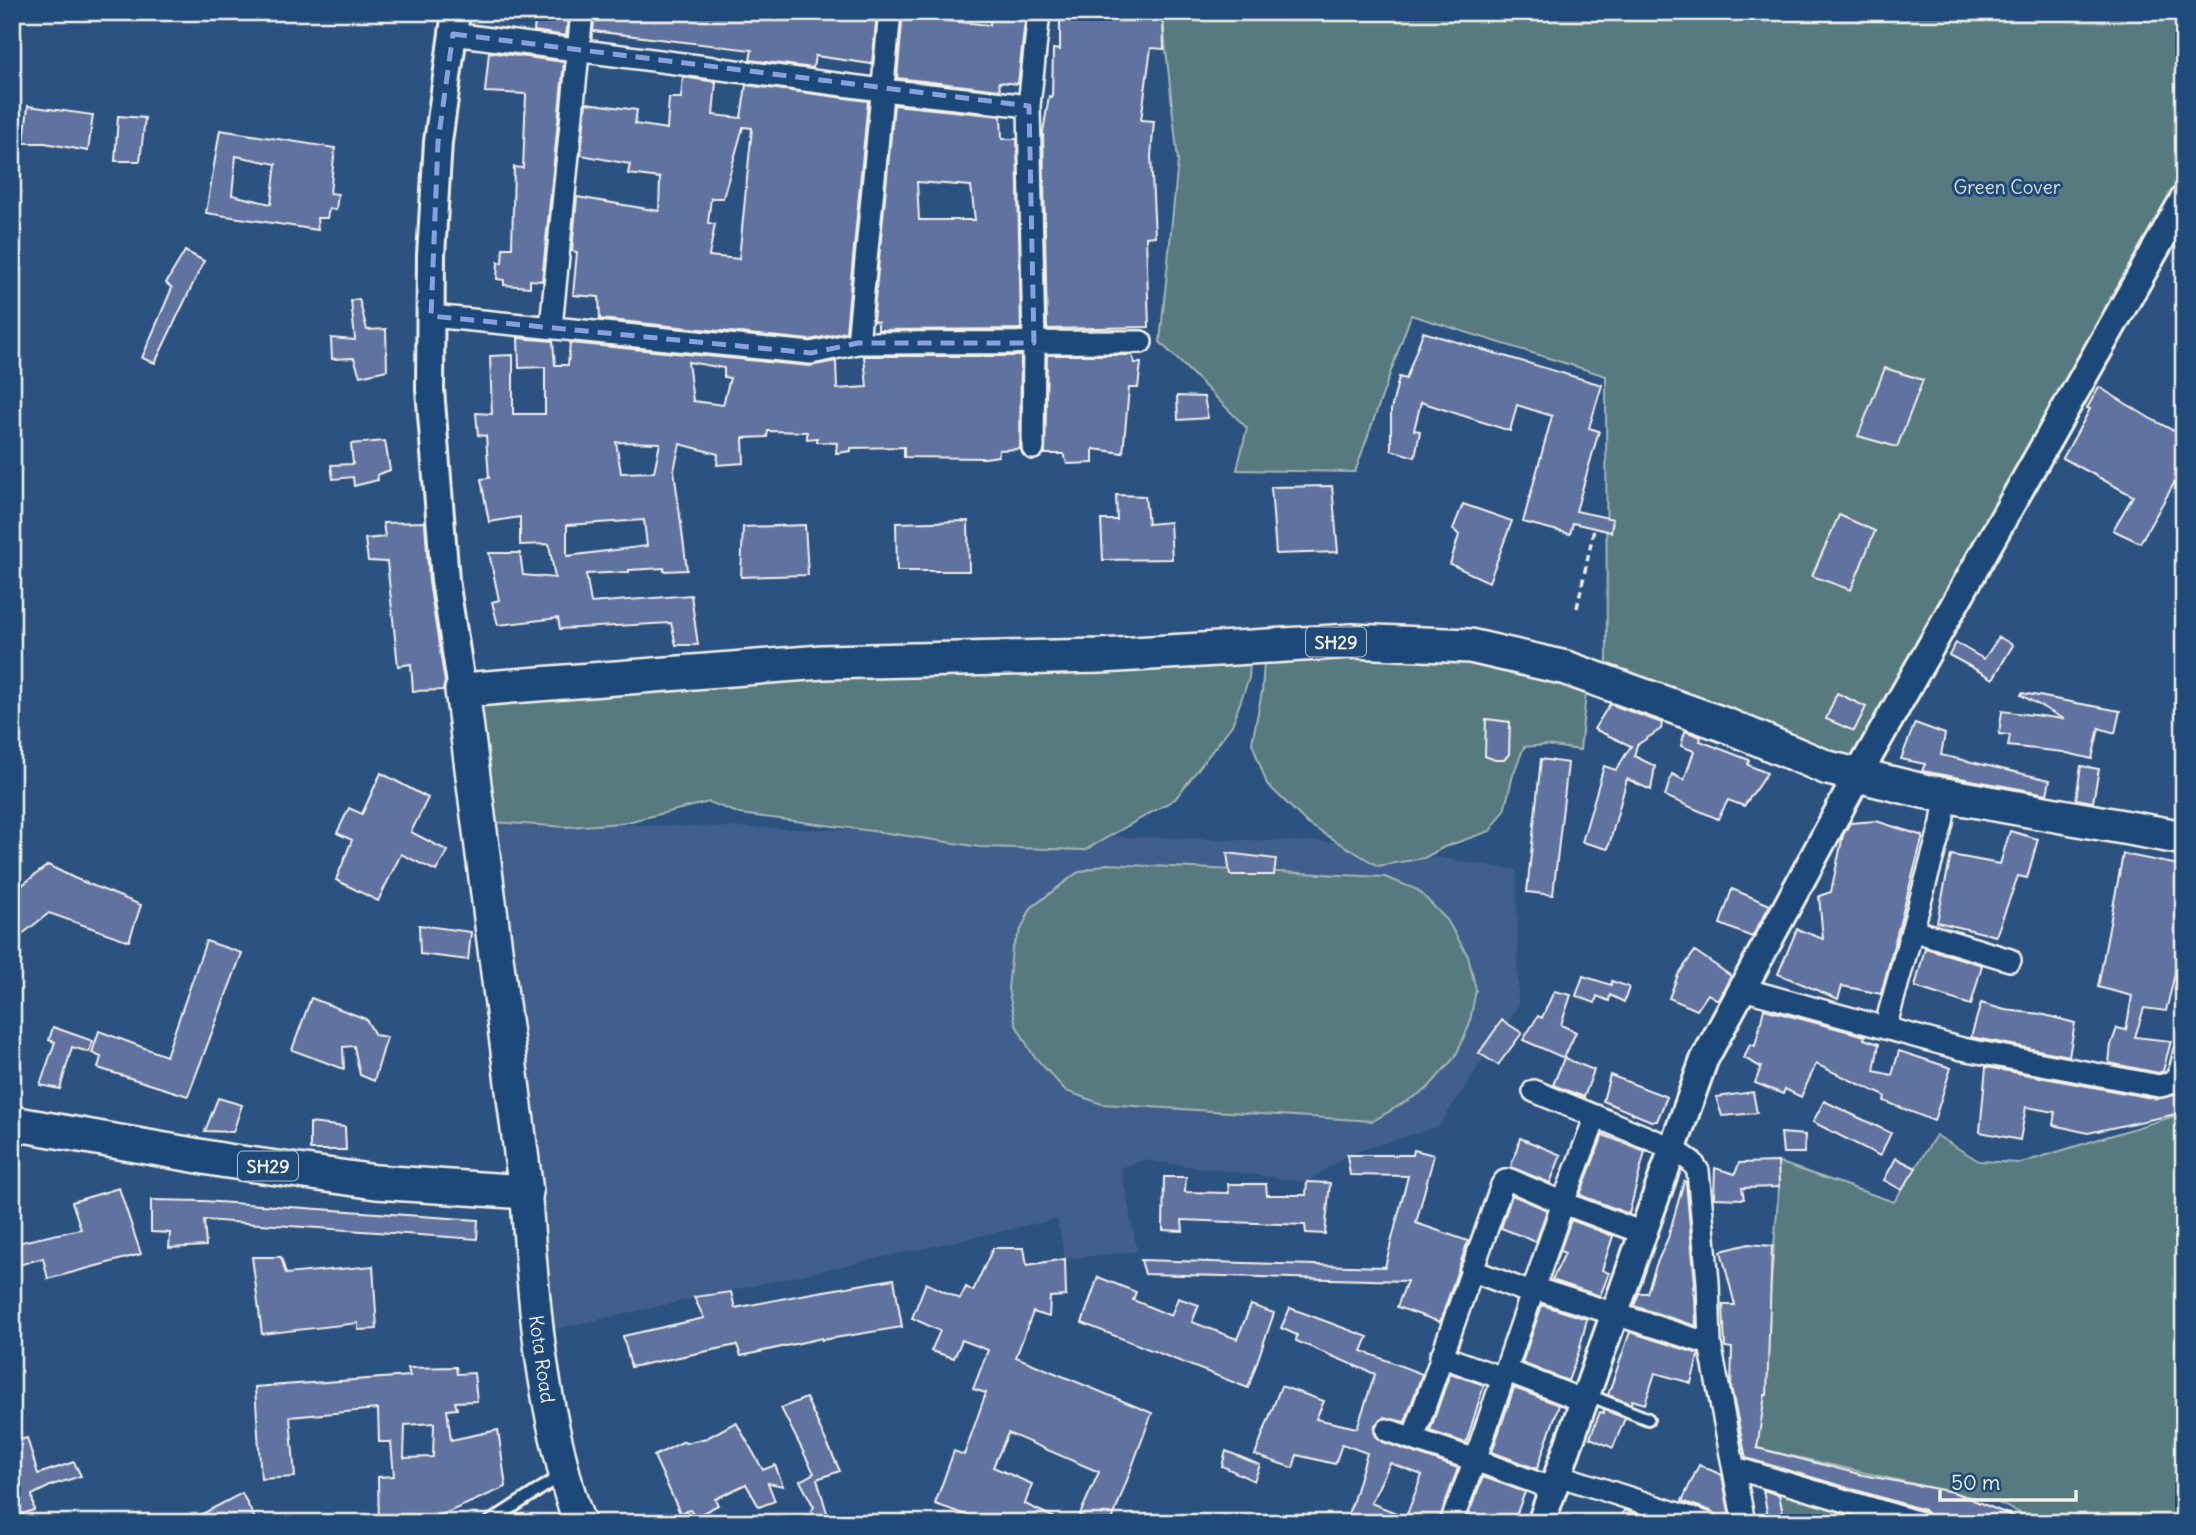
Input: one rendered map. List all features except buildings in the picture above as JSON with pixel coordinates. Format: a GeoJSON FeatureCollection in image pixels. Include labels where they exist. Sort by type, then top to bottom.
{"type":"FeatureCollection","features":[{"type":"Feature","properties":{"kind":"main road","name":"SH29"},"geometry":{"type":"LineString","coordinates":[[462,690],[822,662],[1101,656],[1352,641],[1470,646],[1566,668],[1728,726],[1828,768],[1946,795],[2184,838]]}},
{"type":"Feature","properties":{"kind":"main road"},"geometry":{"type":"LineString","coordinates":[[462,690],[526,1192]]}},
{"type":"Feature","properties":{"kind":"main road","name":"SH29"},"geometry":{"type":"LineString","coordinates":[[12,1123],[227,1161],[376,1182],[526,1192]]}},
{"type":"Feature","properties":{"kind":"main road","name":"Kota Road"},"geometry":{"type":"LineString","coordinates":[[526,1192],[532,1283],[547,1404],[571,1502],[580,1523]]}},
{"type":"Feature","properties":{"kind":"street"},"geometry":{"type":"LineString","coordinates":[[551,327],[582,12]]}},
{"type":"Feature","properties":{"kind":"street"},"geometry":{"type":"LineString","coordinates":[[858,343],[890,12]]}},
{"type":"Feature","properties":{"kind":"street"},"geometry":{"type":"LineString","coordinates":[[1033,448],[1034,343],[1028,106],[1039,12]]}},
{"type":"Feature","properties":{"kind":"street"},"geometry":{"type":"LineString","coordinates":[[462,690],[442,553],[430,389],[431,255],[438,142],[455,23],[578,50],[882,90],[1028,106]]}},
{"type":"Feature","properties":{"kind":"street"},"geometry":{"type":"LineString","coordinates":[[1541,1523],[1704,1060],[1858,775],[2184,200]]}},
{"type":"Feature","properties":{"kind":"street"},"geometry":{"type":"LineString","coordinates":[[431,316],[811,352],[858,343],[1140,342]]}},
{"type":"Feature","properties":{"kind":"street"},"geometry":{"type":"LineString","coordinates":[[1885,1028],[1942,823],[1946,795]]}},
{"type":"Feature","properties":{"kind":"street"},"geometry":{"type":"LineString","coordinates":[[1912,930],[2010,960]]}},
{"type":"Feature","properties":{"kind":"street"},"geometry":{"type":"LineString","coordinates":[[1743,989],[1962,1049],[2159,1086],[2175,1081],[2181,1071],[2184,1054]]}},
{"type":"Feature","properties":{"kind":"street"},"geometry":{"type":"LineString","coordinates":[[1534,1091],[1672,1148],[1692,1162],[1698,1171],[1708,1282],[1710,1344],[1744,1523]]}},
{"type":"Feature","properties":{"kind":"street"},"geometry":{"type":"LineString","coordinates":[[1451,1523],[1596,1116]]}},
{"type":"Feature","properties":{"kind":"street"},"geometry":{"type":"LineString","coordinates":[[1413,1439],[1471,1270],[1505,1181],[1510,1180],[1643,1233]]}},
{"type":"Feature","properties":{"kind":"street"},"geometry":{"type":"LineString","coordinates":[[1471,1270],[1710,1344]]}},
{"type":"Feature","properties":{"kind":"street"},"geometry":{"type":"LineString","coordinates":[[1441,1356],[1585,1398]]}},
{"type":"Feature","properties":{"kind":"street"},"geometry":{"type":"LineString","coordinates":[[1387,1430],[1475,1460],[1706,1523]]}},
{"type":"Feature","properties":{"kind":"street"},"geometry":{"type":"LineString","coordinates":[[1735,1468],[1920,1523]]}},
{"type":"Feature","properties":{"kind":"lane"},"geometry":{"type":"LineString","coordinates":[[1585,1398],[1648,1419]]}},
{"type":"Feature","properties":{"kind":"lane"},"geometry":{"type":"LineString","coordinates":[[488,1523],[564,1473]]}},
{"type":"Feature","properties":{"kind":"path"},"geometry":{"type":"LineString","coordinates":[[1577,608],[1594,529]]}},
{"type":"Feature","properties":{"kind":"highlighted area"},"geometry":{"type":"Polygon","coordinates":[[[453,34],[1029,106],[1034,343],[858,343],[811,353],[431,316],[438,142],[453,34]]]}},
{"type":"Feature","properties":{"kind":"shaded area"},"geometry":{"type":"Polygon","coordinates":[[[479,821],[1336,842],[1517,870],[1518,1006],[1439,1126],[1347,1155],[1307,1182],[1144,1160],[1121,1168],[1137,1251],[1065,1259],[1057,1219],[542,1332],[479,821]]]}},
{"type":"Feature","properties":{"kind":"green space","name":"Green Cover"},"geometry":{"type":"Polygon","coordinates":[[[1162,12],[2184,12],[2184,199],[1858,775],[1607,682],[1606,376],[1411,315],[1355,472],[1237,470],[1247,428],[1160,342],[1178,161],[1162,12]]]}},
{"type":"Feature","properties":{"kind":"green space"},"geometry":{"type":"Polygon","coordinates":[[[1352,641],[1588,675],[1580,750],[1546,745],[1524,747],[1513,775],[1504,811],[1490,831],[1444,847],[1424,858],[1378,866],[1308,824],[1267,784],[1252,743],[1262,692],[1265,646],[1352,641]]]}},
{"type":"Feature","properties":{"kind":"green space"},"geometry":{"type":"Polygon","coordinates":[[[1251,647],[1249,678],[1232,725],[1175,799],[1085,850],[980,847],[740,814],[709,802],[623,823],[567,827],[479,821],[462,690],[1251,647]]]}},
{"type":"Feature","properties":{"kind":"green space"},"geometry":{"type":"Polygon","coordinates":[[[1106,864],[1385,877],[1418,890],[1447,920],[1468,956],[1476,990],[1469,1026],[1455,1057],[1427,1089],[1373,1121],[1102,1104],[1066,1091],[1033,1055],[1016,1025],[1008,989],[1012,949],[1031,908],[1077,873],[1106,864]]]}},
{"type":"Feature","properties":{"kind":"green space"},"geometry":{"type":"Polygon","coordinates":[[[2184,1113],[2184,1523],[2043,1523],[1998,1503],[1757,1448],[1779,1187],[1778,1162],[1894,1202],[1936,1135],[1979,1161],[2021,1163],[2184,1113]]]}},
{"type":"Feature","properties":{"kind":"green space"},"geometry":{"type":"Polygon","coordinates":[[[1778,1491],[1840,1512],[1837,1523],[1785,1523],[1778,1491]]]}}]}
